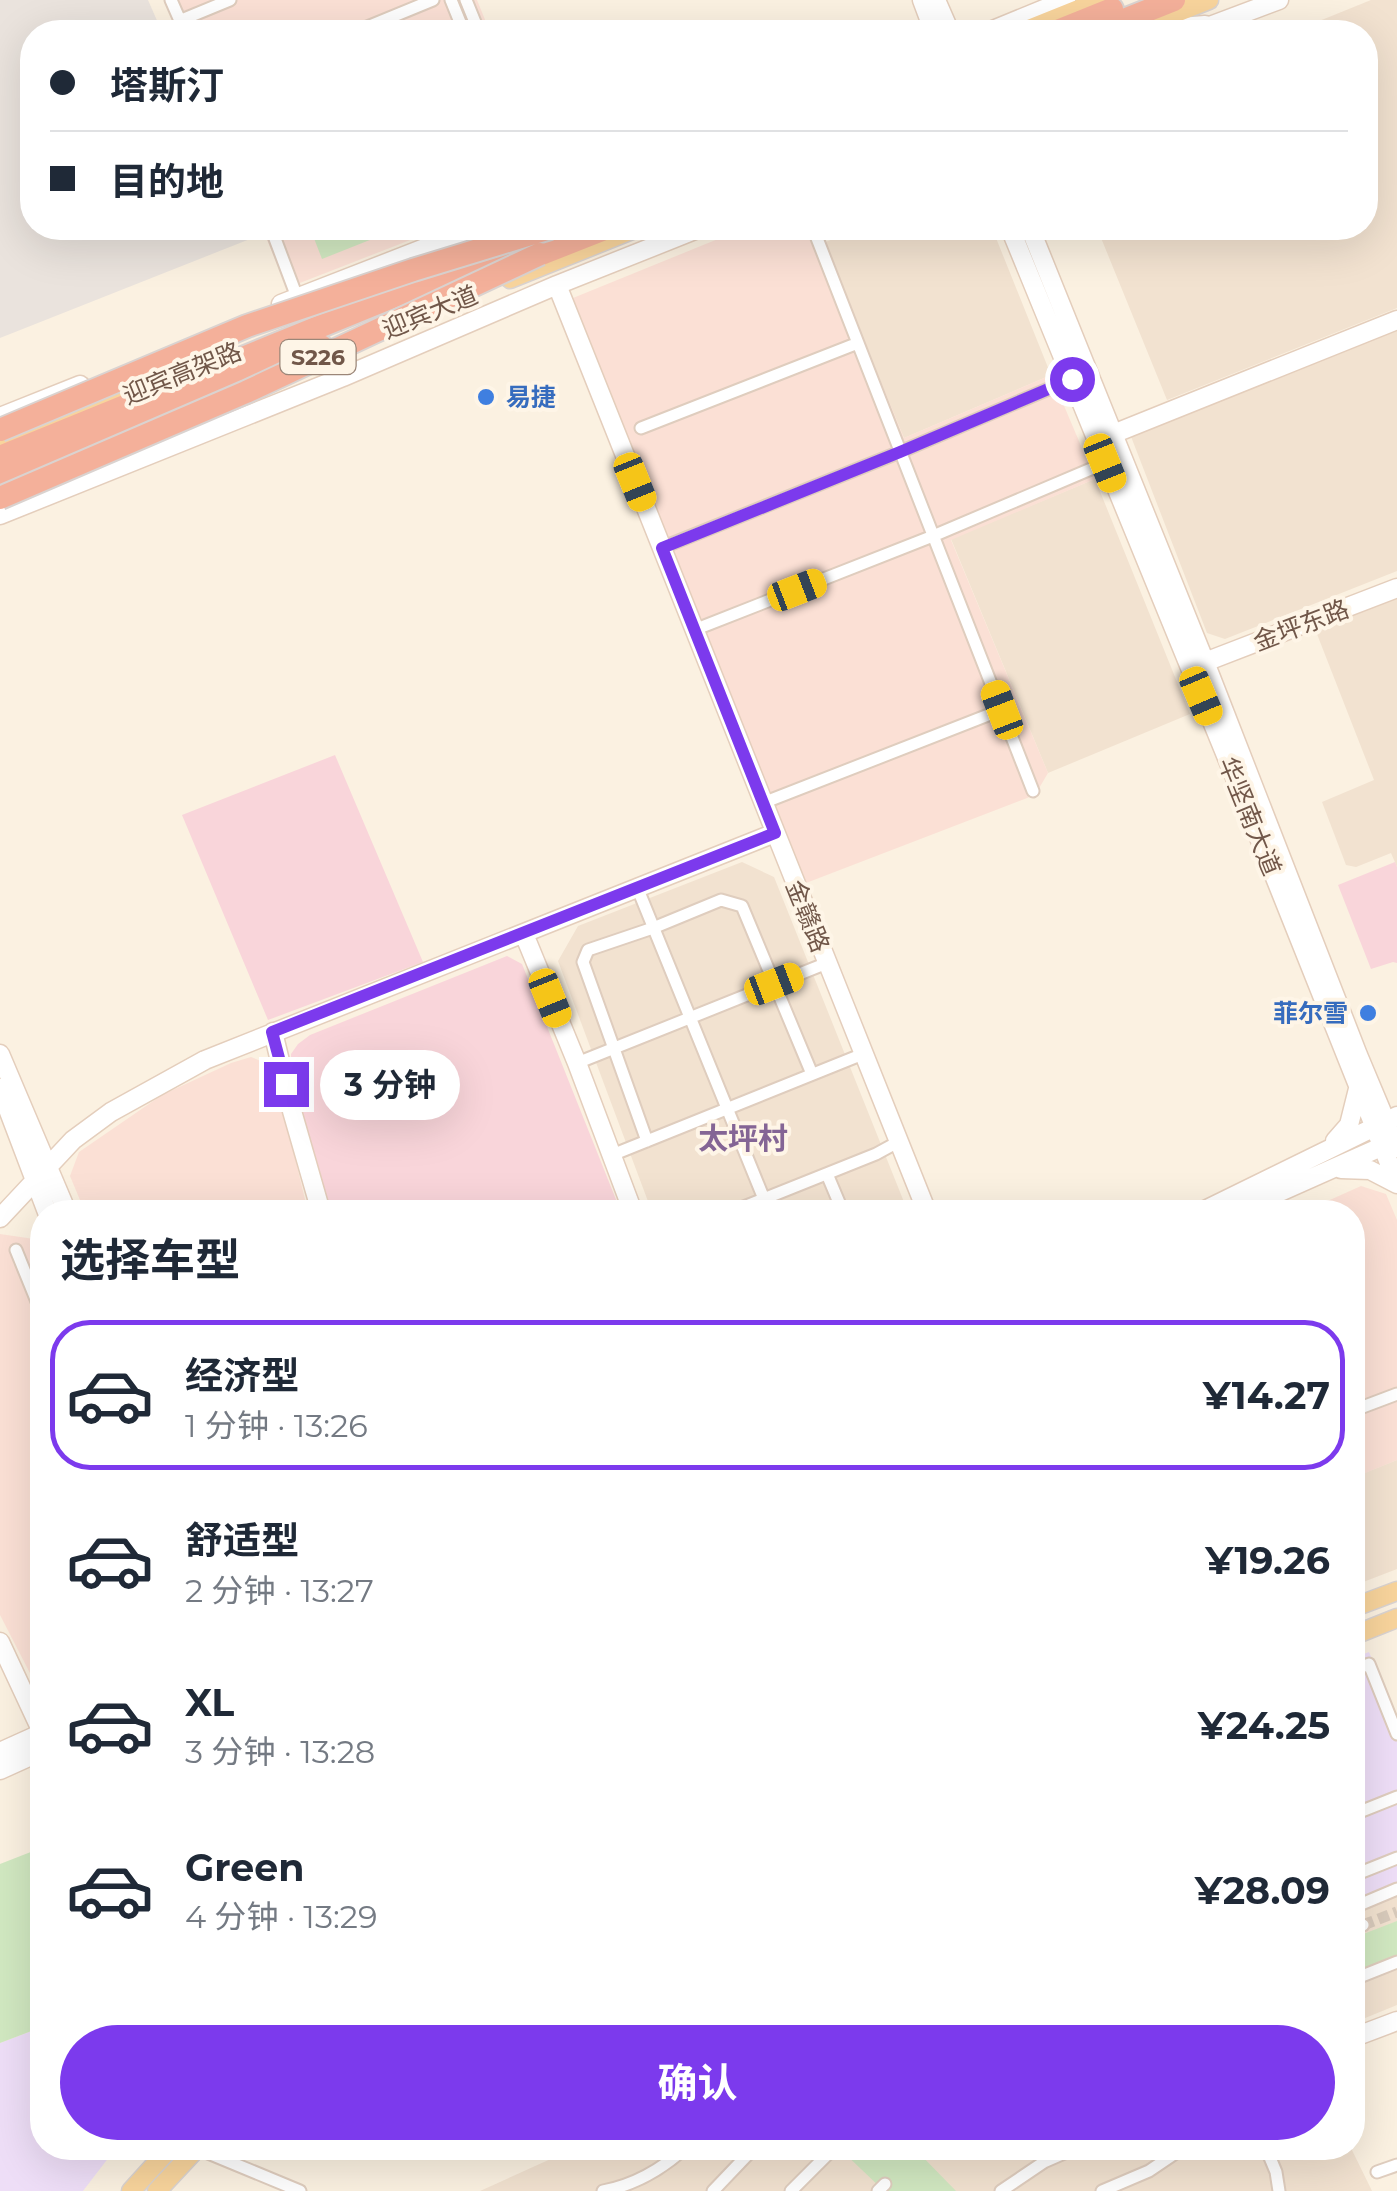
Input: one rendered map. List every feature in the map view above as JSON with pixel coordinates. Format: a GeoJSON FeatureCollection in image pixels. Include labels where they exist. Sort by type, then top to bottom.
{"type":"FeatureCollection","features":[{"type":"Feature","properties":{"kind":"highway"},"geometry":{"type":"LineString","coordinates":[[1124,20],[1174,0]]}},
{"type":"Feature","properties":{"kind":"highway"},"geometry":{"type":"LineString","coordinates":[[1085,20],[1132,1]]}},
{"type":"Feature","properties":{"kind":"highway"},"geometry":{"type":"LineString","coordinates":[[0,430],[247,326],[511,240]]}},
{"type":"Feature","properties":{"kind":"highway","name":"迎宾高架路"},"geometry":{"type":"LineString","coordinates":[[0,457],[534,240]]}},
{"type":"Feature","properties":{"kind":"highway","name":"迎宾高架路"},"geometry":{"type":"LineString","coordinates":[[0,477],[576,240]]}},
{"type":"Feature","properties":{"kind":"highway"},"geometry":{"type":"LineString","coordinates":[[0,498],[246,392],[540,254]]}},
{"type":"Feature","properties":{"kind":"main road"},"geometry":{"type":"LineString","coordinates":[[1050,20],[1101,0]]}},
{"type":"Feature","properties":{"kind":"main road"},"geometry":{"type":"LineString","coordinates":[[1160,20],[1209,0]]}},
{"type":"Feature","properties":{"kind":"main road","name":"迎宾大道"},"geometry":{"type":"LineString","coordinates":[[0,443],[509,240]]}},
{"type":"Feature","properties":{"kind":"main road","name":"迎宾大道"},"geometry":{"type":"LineString","coordinates":[[0,488],[608,240]]}},
{"type":"Feature","properties":{"kind":"main road"},"geometry":{"type":"LineString","coordinates":[[1365,1603],[1397,1591]]}},
{"type":"Feature","properties":{"kind":"main road"},"geometry":{"type":"LineString","coordinates":[[1365,1631],[1397,1618]]}},
{"type":"Feature","properties":{"kind":"main road"},"geometry":{"type":"LineString","coordinates":[[131,2191],[159,2160]]}},
{"type":"Feature","properties":{"kind":"main road"},"geometry":{"type":"LineString","coordinates":[[157,2191],[185,2160]]}},
{"type":"Feature","properties":{"kind":"street"},"geometry":{"type":"LineString","coordinates":[[194,20],[230,0]]}},
{"type":"Feature","properties":{"kind":"street"},"geometry":{"type":"LineString","coordinates":[[384,20],[433,0]]}},
{"type":"Feature","properties":{"kind":"street"},"geometry":{"type":"LineString","coordinates":[[1017,20],[1066,0]]}},
{"type":"Feature","properties":{"kind":"street"},"geometry":{"type":"LineString","coordinates":[[1226,20],[1279,0]]}},
{"type":"Feature","properties":{"kind":"street"},"geometry":{"type":"LineString","coordinates":[[276,240],[298,297]]}},
{"type":"Feature","properties":{"kind":"street"},"geometry":{"type":"LineString","coordinates":[[0,416],[445,240]]}},
{"type":"Feature","properties":{"kind":"street"},"geometry":{"type":"LineString","coordinates":[[0,515],[670,240]]}},
{"type":"Feature","properties":{"kind":"street"},"geometry":{"type":"LineString","coordinates":[[817,240],[1034,791]]}},
{"type":"Feature","properties":{"kind":"street","name":"华坚南大道"},"geometry":{"type":"LineString","coordinates":[[1015,240],[1364,1086],[1386,1122],[1397,1183]]}},
{"type":"Feature","properties":{"kind":"street","name":"华坚南大道"},"geometry":{"type":"LineString","coordinates":[[1035,240],[1205,662],[1364,1086]]}},
{"type":"Feature","properties":{"kind":"street","name":"金赣路"},"geometry":{"type":"LineString","coordinates":[[557,285],[921,1200]]}},
{"type":"Feature","properties":{"kind":"street"},"geometry":{"type":"LineString","coordinates":[[1113,434],[1397,320]]}},
{"type":"Feature","properties":{"kind":"street"},"geometry":{"type":"LineString","coordinates":[[641,428],[858,343]]}},
{"type":"Feature","properties":{"kind":"street"},"geometry":{"type":"LineString","coordinates":[[662,548],[1072,379]]}},
{"type":"Feature","properties":{"kind":"street"},"geometry":{"type":"LineString","coordinates":[[694,630],[934,536],[1105,463]]}},
{"type":"Feature","properties":{"kind":"street","name":"金坪东路"},"geometry":{"type":"LineString","coordinates":[[1205,662],[1397,588]]}},
{"type":"Feature","properties":{"kind":"street"},"geometry":{"type":"LineString","coordinates":[[763,803],[1002,710]]}},
{"type":"Feature","properties":{"kind":"street"},"geometry":{"type":"LineString","coordinates":[[0,1218],[73,1140],[111,1112],[205,1060],[775,833]]}},
{"type":"Feature","properties":{"kind":"street"},"geometry":{"type":"LineString","coordinates":[[637,887],[764,1199],[898,1142]]}},
{"type":"Feature","properties":{"kind":"street"},"geometry":{"type":"LineString","coordinates":[[646,1141],[583,962],[588,950],[721,900],[742,906],[812,1074]]}},
{"type":"Feature","properties":{"kind":"street"},"geometry":{"type":"LineString","coordinates":[[524,934],[628,1200]]}},
{"type":"Feature","properties":{"kind":"street"},"geometry":{"type":"LineString","coordinates":[[577,1063],[827,963]]}},
{"type":"Feature","properties":{"kind":"street"},"geometry":{"type":"LineString","coordinates":[[272,1032],[318,1200]]}},
{"type":"Feature","properties":{"kind":"street"},"geometry":{"type":"LineString","coordinates":[[0,1054],[62,1200]]}},
{"type":"Feature","properties":{"kind":"street"},"geometry":{"type":"LineString","coordinates":[[612,1156],[863,1054]]}},
{"type":"Feature","properties":{"kind":"street"},"geometry":{"type":"LineString","coordinates":[[1327,1161],[1349,1124],[1364,1086],[1397,1104]]}},
{"type":"Feature","properties":{"kind":"street"},"geometry":{"type":"LineString","coordinates":[[2,1101],[42,1200]]}},
{"type":"Feature","properties":{"kind":"street"},"geometry":{"type":"LineString","coordinates":[[1257,1200],[1386,1122]]}},
{"type":"Feature","properties":{"kind":"street"},"geometry":{"type":"LineString","coordinates":[[1231,1200],[1327,1161],[1392,1144]]}},
{"type":"Feature","properties":{"kind":"street"},"geometry":{"type":"LineString","coordinates":[[1327,1161],[1381,1174],[1397,1183]]}},
{"type":"Feature","properties":{"kind":"street"},"geometry":{"type":"LineString","coordinates":[[827,1174],[838,1200]]}},
{"type":"Feature","properties":{"kind":"street"},"geometry":{"type":"LineString","coordinates":[[16,1250],[30,1278]]}},
{"type":"Feature","properties":{"kind":"street"},"geometry":{"type":"LineString","coordinates":[[1365,1406],[1397,1394]]}},
{"type":"Feature","properties":{"kind":"street"},"geometry":{"type":"LineString","coordinates":[[0,1642],[30,1706]]}},
{"type":"Feature","properties":{"kind":"street"},"geometry":{"type":"LineString","coordinates":[[1365,1666],[1369,1664],[1397,1734]]}},
{"type":"Feature","properties":{"kind":"street"},"geometry":{"type":"LineString","coordinates":[[0,1752],[30,1738]]}},
{"type":"Feature","properties":{"kind":"street"},"geometry":{"type":"LineString","coordinates":[[0,1770],[30,1757]]}},
{"type":"Feature","properties":{"kind":"street"},"geometry":{"type":"LineString","coordinates":[[1365,1809],[1397,1797]]}},
{"type":"Feature","properties":{"kind":"street"},"geometry":{"type":"LineString","coordinates":[[1365,1871],[1397,1858]]}},
{"type":"Feature","properties":{"kind":"street"},"geometry":{"type":"LineString","coordinates":[[1365,1903],[1397,1889]]}},
{"type":"Feature","properties":{"kind":"street"},"geometry":{"type":"LineString","coordinates":[[1365,1975],[1397,1962]]}},
{"type":"Feature","properties":{"kind":"street"},"geometry":{"type":"LineString","coordinates":[[1365,2033],[1397,2021]]}},
{"type":"Feature","properties":{"kind":"street"},"geometry":{"type":"LineString","coordinates":[[225,2160],[300,2191]]}},
{"type":"Feature","properties":{"kind":"street"},"geometry":{"type":"LineString","coordinates":[[602,2191],[637,2187],[668,2160]]}},
{"type":"Feature","properties":{"kind":"street"},"geometry":{"type":"LineString","coordinates":[[713,2191],[743,2160]]}},
{"type":"Feature","properties":{"kind":"street"},"geometry":{"type":"LineString","coordinates":[[792,2191],[822,2160]]}},
{"type":"Feature","properties":{"kind":"street"},"geometry":{"type":"LineString","coordinates":[[1001,2191],[1049,2160]]}},
{"type":"Feature","properties":{"kind":"street"},"geometry":{"type":"LineString","coordinates":[[1102,2191],[1166,2160]]}},
{"type":"Feature","properties":{"kind":"street"},"geometry":{"type":"LineString","coordinates":[[1271,2160],[1279,2191]]}},
{"type":"Feature","properties":{"kind":"street"},"geometry":{"type":"LineString","coordinates":[[1376,2172],[1397,2165]]}},
{"type":"Feature","properties":{"kind":"shaded area"},"geometry":{"type":"Polygon","coordinates":[[[0,0],[148,0],[157,20],[20,20],[20,240],[247,240],[0,338],[0,0]]]}},
{"type":"Feature","properties":{"kind":"shaded area"},"geometry":{"type":"Polygon","coordinates":[[[165,0],[477,0],[485,20],[174,20],[165,0]]]}},
{"type":"Feature","properties":{"kind":"shaded area"},"geometry":{"type":"Polygon","coordinates":[[[1371,0],[1397,0],[1397,308],[1167,400],[1102,240],[1378,240],[1378,20],[1322,20],[1371,0]]]}},
{"type":"Feature","properties":{"kind":"shaded area"},"geometry":{"type":"Polygon","coordinates":[[[267,240],[410,240],[287,288],[267,240]]]}},
{"type":"Feature","properties":{"kind":"shaded area"},"geometry":{"type":"Polygon","coordinates":[[[716,240],[823,240],[904,438],[1051,375],[1095,479],[951,540],[1048,773],[1035,795],[806,883],[573,298],[716,240]]]}},
{"type":"Feature","properties":{"kind":"shaded area"},"geometry":{"type":"Polygon","coordinates":[[[997,240],[1051,375],[904,438],[823,243],[997,240]]]}},
{"type":"Feature","properties":{"kind":"shaded area"},"geometry":{"type":"Polygon","coordinates":[[[1397,328],[1397,571],[1225,639],[1207,633],[1130,434],[1397,328]]]}},
{"type":"Feature","properties":{"kind":"shaded area"},"geometry":{"type":"Polygon","coordinates":[[[1095,479],[1190,714],[1048,773],[951,539],[1095,479]]]}},
{"type":"Feature","properties":{"kind":"shaded area"},"geometry":{"type":"Polygon","coordinates":[[[1397,598],[1397,867],[1391,853],[1356,867],[1346,865],[1322,802],[1374,780],[1315,629],[1397,598]]]}},
{"type":"Feature","properties":{"kind":"shaded area"},"geometry":{"type":"Polygon","coordinates":[[[335,755],[423,962],[268,1020],[182,815],[335,755]]]}},
{"type":"Feature","properties":{"kind":"shaded area"},"geometry":{"type":"Polygon","coordinates":[[[742,862],[774,877],[903,1200],[648,1200],[558,961],[578,926],[742,862]]]}},
{"type":"Feature","properties":{"kind":"shaded area"},"geometry":{"type":"Polygon","coordinates":[[[1395,862],[1397,963],[1371,969],[1338,885],[1395,862]]]}},
{"type":"Feature","properties":{"kind":"shaded area"},"geometry":{"type":"Polygon","coordinates":[[[507,956],[522,964],[616,1200],[324,1200],[291,1069],[291,1054],[310,1035],[507,956]]]}},
{"type":"Feature","properties":{"kind":"shaded area"},"geometry":{"type":"Polygon","coordinates":[[[251,1057],[273,1066],[305,1200],[80,1200],[70,1176],[79,1152],[162,1095],[251,1057]]]}},
{"type":"Feature","properties":{"kind":"shaded area"},"geometry":{"type":"Polygon","coordinates":[[[1361,1186],[1386,1194],[1397,1220],[1397,1460],[1365,1473],[1365,1200],[1330,1200],[1361,1186]]]}},
{"type":"Feature","properties":{"kind":"shaded area"},"geometry":{"type":"Polygon","coordinates":[[[0,1234],[30,1238],[30,1673],[0,1615],[0,1234]]]}},
{"type":"Feature","properties":{"kind":"shaded area"},"geometry":{"type":"Polygon","coordinates":[[[1397,1460],[1397,1569],[1365,1581],[1365,1473],[1397,1460]]]}},
{"type":"Feature","properties":{"kind":"shaded area"},"geometry":{"type":"Polygon","coordinates":[[[1369,1652],[1397,1718],[1397,1896],[1365,1909],[1365,1654],[1369,1652]]]}},
{"type":"Feature","properties":{"kind":"shaded area"},"geometry":{"type":"Polygon","coordinates":[[[1397,1896],[1397,2005],[1365,2018],[1365,1909],[1397,1896]]]}},
{"type":"Feature","properties":{"kind":"shaded area"},"geometry":{"type":"Polygon","coordinates":[[[30,2032],[30,2160],[107,2160],[83,2191],[0,2191],[0,2043],[30,2032]]]}},
{"type":"Feature","properties":{"kind":"shaded area"},"geometry":{"type":"Polygon","coordinates":[[[548,2160],[1357,2160],[1372,2191],[480,2191],[548,2160]]]}},
{"type":"Feature","properties":{"kind":"green space"},"geometry":{"type":"Polygon","coordinates":[[[315,240],[370,240],[322,259],[315,240]]]}},
{"type":"Feature","properties":{"kind":"green space"},"geometry":{"type":"Polygon","coordinates":[[[30,1852],[30,2032],[0,2043],[0,1864],[30,1852]]]}},
{"type":"Feature","properties":{"kind":"green space"},"geometry":{"type":"Polygon","coordinates":[[[1397,1921],[1397,1955],[1365,1969],[1365,1933],[1397,1921]]]}},
{"type":"Feature","properties":{"kind":"green space"},"geometry":{"type":"Polygon","coordinates":[[[852,2160],[926,2160],[956,2191],[884,2191],[852,2160]]]}},
{"type":"Feature","properties":{"kind":"tunnel"},"geometry":{"type":"LineString","coordinates":[[1365,1924],[1397,1912]]}},
{"type":"Feature","properties":{"kind":"place","name":"易捷"},"geometry":{"type":"Point","coordinates":[486,397]}},
{"type":"Feature","properties":{"kind":"place","name":"菲尔雪"},"geometry":{"type":"Point","coordinates":[1368,1013]}},
{"type":"Feature","properties":{"kind":"district","name":"太坪村"},"geometry":{"type":"Point","coordinates":[743,1139]}},
{"type":"Feature","properties":{"kind":"route"},"geometry":{"type":"LineString","coordinates":[[286,1084],[272,1032],[775,833],[662,548],[1072,379]]}}]}
